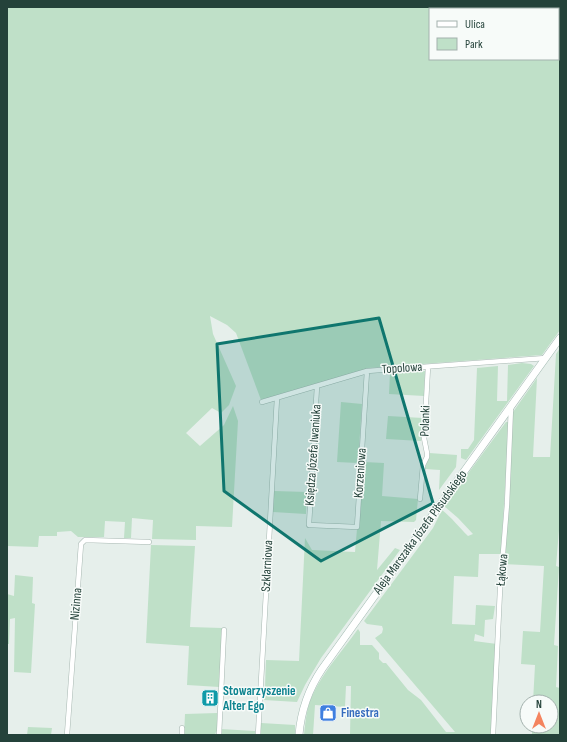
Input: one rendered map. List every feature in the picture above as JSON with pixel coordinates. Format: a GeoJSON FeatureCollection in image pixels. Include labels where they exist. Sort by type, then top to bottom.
{"type":"FeatureCollection","features":[{"type":"Feature","properties":{"kind":"main road","name":"Aleja Marszałka Józefa Piłsudskiego"},"geometry":{"type":"LineString","coordinates":[[299,735],[302,710],[314,680],[560,338]]}},
{"type":"Feature","properties":{"kind":"street","name":"Topolowa"},"geometry":{"type":"LineString","coordinates":[[262,402],[367,371],[546,358]]}},
{"type":"Feature","properties":{"kind":"street","name":"Polanki"},"geometry":{"type":"LineString","coordinates":[[420,499],[423,465],[427,457],[424,438],[428,366]]}},
{"type":"Feature","properties":{"kind":"street","name":"Korzeniowa"},"geometry":{"type":"LineString","coordinates":[[309,525],[357,527],[367,371]]}},
{"type":"Feature","properties":{"kind":"street","name":"Księdza Józefa Iwaniuka"},"geometry":{"type":"LineString","coordinates":[[309,525],[317,386]]}},
{"type":"Feature","properties":{"kind":"street","name":"Szklarniowa"},"geometry":{"type":"LineString","coordinates":[[258,735],[277,398]]}},
{"type":"Feature","properties":{"kind":"street","name":"Łąkowa"},"geometry":{"type":"LineString","coordinates":[[493,735],[500,590],[507,504],[511,406]]}},
{"type":"Feature","properties":{"kind":"street","name":"Nizinna"},"geometry":{"type":"LineString","coordinates":[[67,735],[81,544],[85,540],[149,542]]}},
{"type":"Feature","properties":{"kind":"street"},"geometry":{"type":"LineString","coordinates":[[219,735],[224,630]]}},
{"type":"Feature","properties":{"kind":"street"},"geometry":{"type":"LineString","coordinates":[[182,728],[182,735]]}},
{"type":"Feature","properties":{"kind":"highlighted area"},"geometry":{"type":"Polygon","coordinates":[[[379,318],[433,503],[321,561],[224,491],[217,344],[379,318]]]}},
{"type":"Feature","properties":{"kind":"green space"},"geometry":{"type":"Polygon","coordinates":[[[7,7],[501,7],[429,8],[429,60],[559,60],[559,8],[557,7],[560,7],[560,330],[542,355],[369,368],[261,400],[236,333],[227,325],[210,316],[213,334],[236,386],[229,405],[221,413],[212,408],[186,433],[200,446],[224,425],[233,406],[238,421],[232,527],[196,526],[196,540],[152,539],[153,520],[132,518],[131,538],[124,538],[125,522],[105,521],[104,537],[78,537],[71,531],[57,532],[57,536],[39,536],[38,547],[7,546],[7,7]]]}},
{"type":"Feature","properties":{"kind":"green space"},"geometry":{"type":"Polygon","coordinates":[[[560,348],[560,518],[556,566],[559,567],[554,645],[558,646],[556,687],[560,688],[560,735],[532,735],[559,734],[559,694],[533,694],[535,665],[521,664],[523,631],[540,632],[544,566],[504,564],[513,412],[537,378],[533,457],[550,457],[556,354],[560,348]]]}},
{"type":"Feature","properties":{"kind":"green space"},"geometry":{"type":"Polygon","coordinates":[[[522,363],[531,364],[534,366],[466,460],[461,458],[461,449],[468,449],[474,440],[477,368],[498,366],[497,401],[507,401],[508,365],[522,363]]]}},
{"type":"Feature","properties":{"kind":"green space"},"geometry":{"type":"Polygon","coordinates":[[[425,371],[424,396],[389,394],[390,373],[425,371]]]}},
{"type":"Feature","properties":{"kind":"green space"},"geometry":{"type":"Polygon","coordinates":[[[341,402],[362,404],[358,463],[337,462],[341,402]]]}},
{"type":"Feature","properties":{"kind":"green space"},"geometry":{"type":"Polygon","coordinates":[[[388,416],[423,418],[421,441],[386,439],[388,416]]]}},
{"type":"Feature","properties":{"kind":"green space"},"geometry":{"type":"Polygon","coordinates":[[[506,422],[509,422],[501,554],[479,554],[478,577],[454,576],[452,624],[475,625],[476,605],[495,606],[493,619],[485,620],[484,637],[475,634],[474,641],[497,644],[492,735],[350,735],[351,686],[346,686],[345,707],[315,705],[313,735],[304,735],[309,704],[318,684],[358,629],[360,632],[360,645],[372,645],[379,653],[379,659],[383,663],[386,663],[408,690],[421,700],[446,732],[455,732],[375,638],[382,633],[382,626],[367,624],[364,621],[433,528],[442,510],[468,536],[473,534],[444,506],[506,422]]]}},
{"type":"Feature","properties":{"kind":"green space"},"geometry":{"type":"Polygon","coordinates":[[[429,453],[457,455],[456,467],[439,490],[440,470],[425,469],[429,453]]]}},
{"type":"Feature","properties":{"kind":"green space"},"geometry":{"type":"Polygon","coordinates":[[[364,462],[384,463],[382,496],[418,499],[416,520],[414,522],[381,521],[377,570],[395,548],[400,550],[321,658],[297,702],[264,700],[266,660],[299,661],[305,538],[312,550],[355,552],[357,529],[359,529],[364,462]]]}},
{"type":"Feature","properties":{"kind":"green space"},"geometry":{"type":"Polygon","coordinates":[[[274,491],[307,492],[306,514],[273,512],[274,491]]]}},
{"type":"Feature","properties":{"kind":"green space"},"geometry":{"type":"Polygon","coordinates":[[[151,545],[195,546],[190,627],[222,628],[219,687],[187,685],[189,646],[146,643],[151,545]]]}},
{"type":"Feature","properties":{"kind":"green space"},"geometry":{"type":"Polygon","coordinates":[[[15,575],[33,577],[32,603],[35,604],[31,673],[14,672],[15,618],[10,619],[9,644],[7,644],[7,594],[14,596],[15,575]]]}},
{"type":"Feature","properties":{"kind":"green space"},"geometry":{"type":"Polygon","coordinates":[[[217,713],[217,731],[215,735],[184,735],[185,714],[217,713]]]}},
{"type":"Feature","properties":{"kind":"green space"},"geometry":{"type":"Polygon","coordinates":[[[261,723],[295,725],[295,735],[261,735],[261,723]]]}},
{"type":"Feature","properties":{"kind":"green space"},"geometry":{"type":"Polygon","coordinates":[[[28,727],[52,728],[51,735],[27,735],[28,727]]]}},
{"type":"Feature","properties":{"kind":"green space"},"geometry":{"type":"Polygon","coordinates":[[[220,729],[255,731],[255,735],[220,735],[220,729]]]}},
{"type":"Feature","properties":{"kind":"place","name":"Stowarzyszenie Alter Ego"},"geometry":{"type":"Point","coordinates":[210,698]}},
{"type":"Feature","properties":{"kind":"place","name":"Finestra"},"geometry":{"type":"Point","coordinates":[328,713]}}]}
